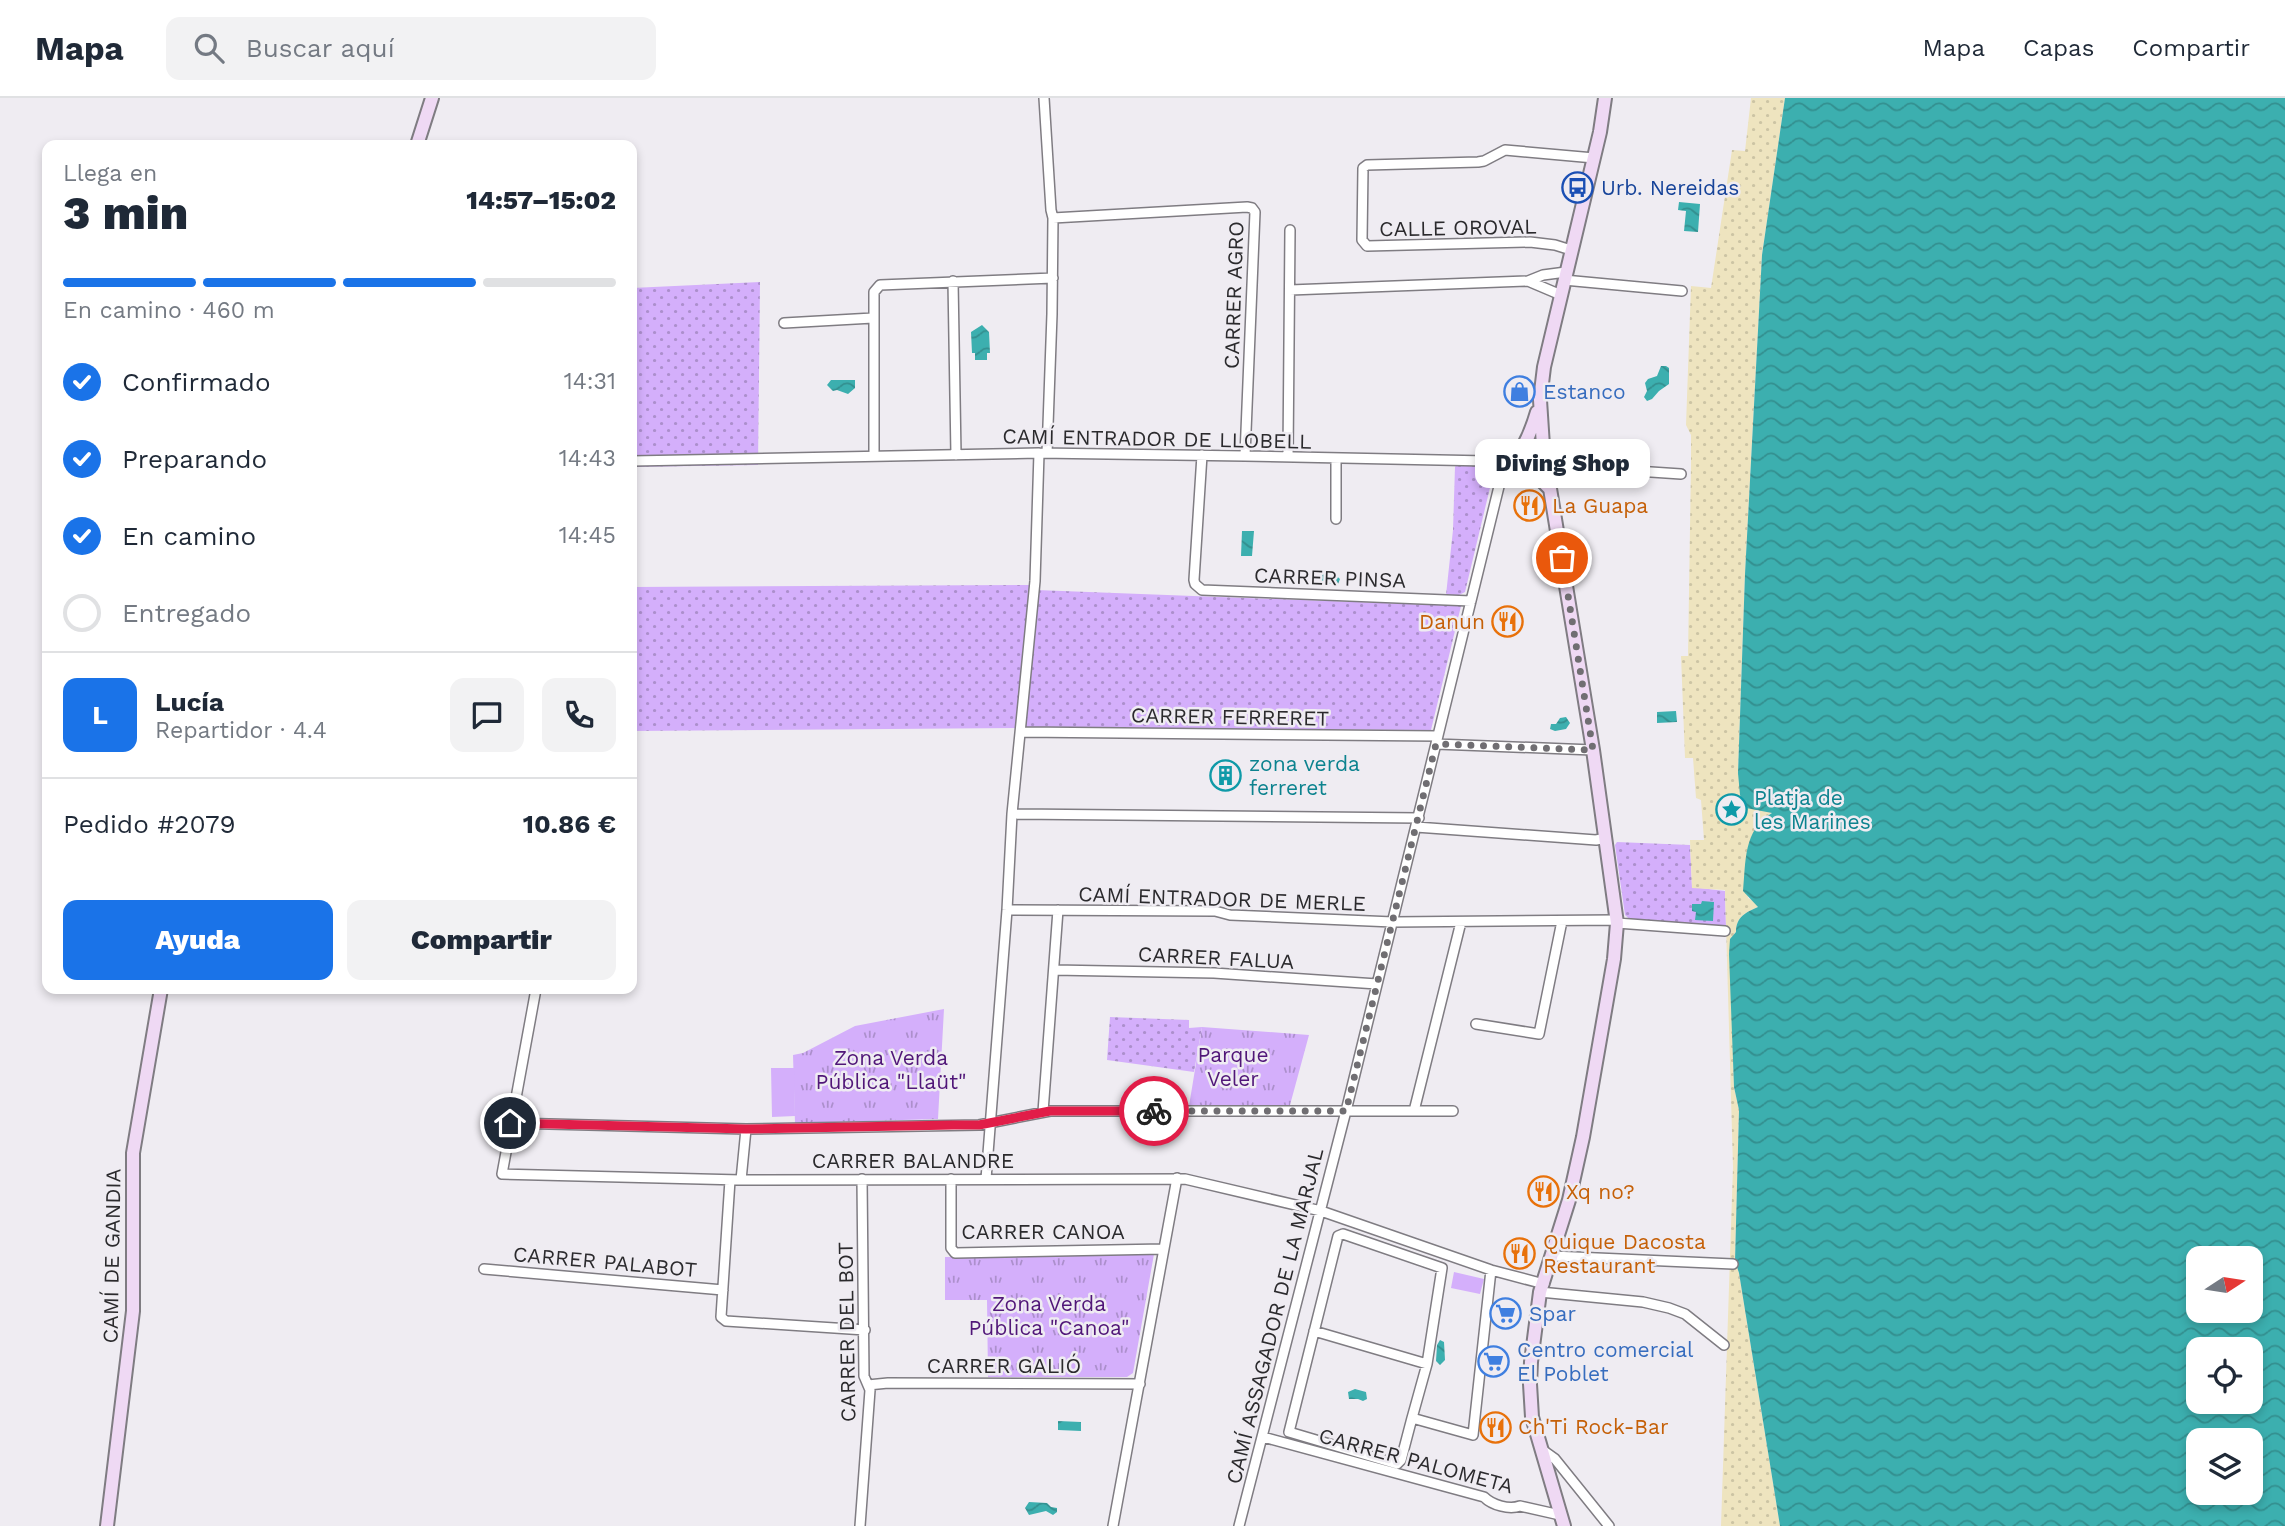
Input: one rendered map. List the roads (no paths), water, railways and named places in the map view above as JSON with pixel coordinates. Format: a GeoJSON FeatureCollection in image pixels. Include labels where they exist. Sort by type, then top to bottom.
{"type":"FeatureCollection","features":[{"type":"Feature","properties":{"kind":"main road"},"geometry":{"type":"LineString","coordinates":[[419,140],[432,98]]}},
{"type":"Feature","properties":{"kind":"main road"},"geometry":{"type":"LineString","coordinates":[[1508,463],[1518,456],[1532,428],[1540,400],[1544,367],[1560,296],[1601,132],[1605,98]]}},
{"type":"Feature","properties":{"kind":"main road"},"geometry":{"type":"LineString","coordinates":[[1540,400],[1545,464],[1593,750],[1617,921],[1614,959],[1583,1137],[1569,1200],[1542,1288],[1530,1384],[1531,1417],[1562,1521]]}},
{"type":"Feature","properties":{"kind":"main road"},"geometry":{"type":"LineString","coordinates":[[1508,463],[1536,475],[1550,488]]}},
{"type":"Feature","properties":{"kind":"main road","name":"CAMÍ DE GANDIA"},"geometry":{"type":"LineString","coordinates":[[107,1526],[133,1311],[133,1153],[160,994]]}},
{"type":"Feature","properties":{"kind":"street"},"geometry":{"type":"LineString","coordinates":[[986,1179],[1012,814],[1035,581],[1053,278],[1053,218],[1044,98]]}},
{"type":"Feature","properties":{"kind":"street","name":"CALLE OROVAL"},"geometry":{"type":"LineString","coordinates":[[1572,250],[1530,242],[1367,246],[1362,240],[1362,170],[1367,165],[1478,162],[1505,150],[1594,158]]}},
{"type":"Feature","properties":{"kind":"street","name":"CARRER AGRO"},"geometry":{"type":"LineString","coordinates":[[1053,218],[1247,207],[1255,212],[1245,456]]}},
{"type":"Feature","properties":{"kind":"street"},"geometry":{"type":"LineString","coordinates":[[1288,457],[1290,230]]}},
{"type":"Feature","properties":{"kind":"street"},"geometry":{"type":"LineString","coordinates":[[1290,290],[1528,281],[1543,275],[1682,291]]}},
{"type":"Feature","properties":{"kind":"street"},"geometry":{"type":"LineString","coordinates":[[874,456],[873,318],[874,292],[880,285],[1053,278]]}},
{"type":"Feature","properties":{"kind":"street"},"geometry":{"type":"LineString","coordinates":[[953,281],[956,455]]}},
{"type":"Feature","properties":{"kind":"street"},"geometry":{"type":"LineString","coordinates":[[1528,281],[1560,296]]}},
{"type":"Feature","properties":{"kind":"street"},"geometry":{"type":"LineString","coordinates":[[784,323],[873,318]]}},
{"type":"Feature","properties":{"kind":"street","name":"CAMÍ ENTRADOR DE LLOBELL"},"geometry":{"type":"LineString","coordinates":[[637,461],[1043,453],[1545,464],[1681,474]]}},
{"type":"Feature","properties":{"kind":"street","name":"CARRER PINSA"},"geometry":{"type":"LineString","coordinates":[[1202,455],[1194,580],[1202,590],[1471,601]]}},
{"type":"Feature","properties":{"kind":"street"},"geometry":{"type":"LineString","coordinates":[[1336,459],[1336,519]]}},
{"type":"Feature","properties":{"kind":"street","name":"CAMÍ ASSAGADOR DE LA MARJAL"},"geometry":{"type":"LineString","coordinates":[[1239,1526],[1321,1211],[1471,601],[1508,463]]}},
{"type":"Feature","properties":{"kind":"street","name":"CARRER FERRERET"},"geometry":{"type":"LineString","coordinates":[[1021,732],[1437,740],[1593,750]]}},
{"type":"Feature","properties":{"kind":"street"},"geometry":{"type":"LineString","coordinates":[[1012,814],[1417,823],[1596,840],[1606,838]]}},
{"type":"Feature","properties":{"kind":"street","name":"CAMÍ ENTRADOR DE MERLE"},"geometry":{"type":"LineString","coordinates":[[1007,910],[1215,911],[1230,915],[1393,922],[1617,921],[1725,931]]}},
{"type":"Feature","properties":{"kind":"street"},"geometry":{"type":"LineString","coordinates":[[1042,1112],[1058,911]]}},
{"type":"Feature","properties":{"kind":"street"},"geometry":{"type":"LineString","coordinates":[[1476,1024],[1539,1034],[1562,921]]}},
{"type":"Feature","properties":{"kind":"street"},"geometry":{"type":"LineString","coordinates":[[1414,1111],[1461,922]]}},
{"type":"Feature","properties":{"kind":"street","name":"CARRER FALUA"},"geometry":{"type":"LineString","coordinates":[[1054,970],[1214,973],[1377,984]]}},
{"type":"Feature","properties":{"kind":"street"},"geometry":{"type":"LineString","coordinates":[[535,994],[510,1123],[746,1129],[966,1125],[1042,1112],[1453,1111]]}},
{"type":"Feature","properties":{"kind":"street","name":"CARRER BALANDRE"},"geometry":{"type":"LineString","coordinates":[[510,1123],[502,1174],[730,1180],[1177,1178],[1321,1211],[1542,1288],[1669,1308],[1685,1314],[1724,1345]]}},
{"type":"Feature","properties":{"kind":"street"},"geometry":{"type":"LineString","coordinates":[[741,1180],[746,1129]]}},
{"type":"Feature","properties":{"kind":"street"},"geometry":{"type":"LineString","coordinates":[[1113,1526],[1177,1178]]}},
{"type":"Feature","properties":{"kind":"street","name":"CARRER DEL BOT"},"geometry":{"type":"LineString","coordinates":[[860,1526],[870,1390],[864,1376],[862,1179]]}},
{"type":"Feature","properties":{"kind":"street","name":"CARRER CANOA"},"geometry":{"type":"LineString","coordinates":[[951,1179],[951,1248],[955,1253],[1164,1250]]}},
{"type":"Feature","properties":{"kind":"street","name":"CARRER PALABOT"},"geometry":{"type":"LineString","coordinates":[[730,1180],[721,1317],[726,1321],[865,1330]]}},
{"type":"Feature","properties":{"kind":"street"},"geometry":{"type":"LineString","coordinates":[[1343,1234],[1442,1268],[1426,1364],[1401,1460],[1397,1464],[1291,1434],[1289,1430],[1314,1331],[1338,1236],[1343,1234]]}},
{"type":"Feature","properties":{"kind":"street"},"geometry":{"type":"LineString","coordinates":[[1552,1256],[1733,1264]]}},
{"type":"Feature","properties":{"kind":"street","name":"CARRER PALABOT"},"geometry":{"type":"LineString","coordinates":[[484,1269],[723,1290]]}},
{"type":"Feature","properties":{"kind":"street"},"geometry":{"type":"LineString","coordinates":[[1412,1419],[1473,1435],[1491,1270]]}},
{"type":"Feature","properties":{"kind":"street"},"geometry":{"type":"LineString","coordinates":[[1314,1331],[1426,1364]]}},
{"type":"Feature","properties":{"kind":"street","name":"CARRER GALIÓ"},"geometry":{"type":"LineString","coordinates":[[868,1385],[1140,1384]]}},
{"type":"Feature","properties":{"kind":"street","name":"CARRER PALOMETA"},"geometry":{"type":"LineString","coordinates":[[1262,1437],[1484,1497],[1490,1503],[1514,1508],[1520,1506],[1562,1521]]}},
{"type":"Feature","properties":{"kind":"street"},"geometry":{"type":"LineString","coordinates":[[1539,1448],[1555,1459],[1609,1526]]}},
{"type":"Feature","properties":{"kind":"water"},"geometry":{"type":"Polygon","coordinates":[[[1785,98],[2285,98],[2285,1526],[1780,1526],[1735,1261],[1739,1110],[1734,1087],[1730,939],[1736,932],[1740,919],[1758,907],[1743,891],[1746,858],[1756,828],[1772,813],[1746,808],[1740,795],[1738,773],[1745,574],[1762,255],[1785,98]]]}},
{"type":"Feature","properties":{"kind":"water"},"geometry":{"type":"Polygon","coordinates":[[[1679,202],[1700,204],[1698,232],[1684,231],[1686,211],[1678,210],[1679,202]]]}},
{"type":"Feature","properties":{"kind":"water"},"geometry":{"type":"Polygon","coordinates":[[[982,325],[989,332],[990,353],[987,353],[987,360],[975,360],[971,332],[982,325]]]}},
{"type":"Feature","properties":{"kind":"water"},"geometry":{"type":"Polygon","coordinates":[[[1661,366],[1669,368],[1669,384],[1647,401],[1644,397],[1647,391],[1645,383],[1657,376],[1661,366]]]}},
{"type":"Feature","properties":{"kind":"water"},"geometry":{"type":"Polygon","coordinates":[[[831,380],[855,380],[855,388],[848,394],[833,391],[827,385],[831,380]]]}},
{"type":"Feature","properties":{"kind":"water"},"geometry":{"type":"Polygon","coordinates":[[[1242,531],[1254,531],[1252,556],[1241,556],[1242,531]]]}},
{"type":"Feature","properties":{"kind":"water"},"geometry":{"type":"Polygon","coordinates":[[[1325,569],[1329,569],[1340,579],[1338,584],[1312,583],[1312,577],[1317,577],[1325,569]]]}},
{"type":"Feature","properties":{"kind":"water"},"geometry":{"type":"Polygon","coordinates":[[[1676,711],[1677,722],[1657,723],[1657,712],[1676,711]]]}},
{"type":"Feature","properties":{"kind":"water"},"geometry":{"type":"Polygon","coordinates":[[[1566,717],[1570,723],[1566,729],[1550,729],[1551,724],[1556,724],[1560,718],[1566,717]]]}},
{"type":"Feature","properties":{"kind":"water"},"geometry":{"type":"Polygon","coordinates":[[[1702,901],[1714,902],[1713,921],[1695,920],[1696,912],[1692,911],[1692,904],[1701,904],[1702,901]]]}},
{"type":"Feature","properties":{"kind":"water"},"geometry":{"type":"Polygon","coordinates":[[[1440,1340],[1444,1342],[1445,1360],[1440,1365],[1436,1361],[1440,1340]]]}},
{"type":"Feature","properties":{"kind":"water"},"geometry":{"type":"Polygon","coordinates":[[[1355,1389],[1366,1392],[1367,1399],[1349,1399],[1348,1392],[1355,1389]]]}},
{"type":"Feature","properties":{"kind":"water"},"geometry":{"type":"Polygon","coordinates":[[[1058,1421],[1081,1422],[1081,1431],[1058,1430],[1058,1421]]]}},
{"type":"Feature","properties":{"kind":"water"},"geometry":{"type":"Polygon","coordinates":[[[1029,1502],[1047,1503],[1057,1508],[1057,1512],[1053,1515],[1046,1511],[1029,1515],[1025,1508],[1029,1502]]]}},
{"type":"Feature","properties":{"kind":"place","name":"Urb. Nereidas"},"geometry":{"type":"Point","coordinates":[1578,188]}},
{"type":"Feature","properties":{"kind":"place","name":"Estanco"},"geometry":{"type":"Point","coordinates":[1520,392]}},
{"type":"Feature","properties":{"kind":"place","name":"La Guapa"},"geometry":{"type":"Point","coordinates":[1529,506]}},
{"type":"Feature","properties":{"kind":"place","name":"Diving Shop"},"geometry":{"type":"Point","coordinates":[1562,558]}},
{"type":"Feature","properties":{"kind":"place","name":"Danun"},"geometry":{"type":"Point","coordinates":[1508,622]}},
{"type":"Feature","properties":{"kind":"place","name":"zona verda ferreret"},"geometry":{"type":"Point","coordinates":[1226,776]}},
{"type":"Feature","properties":{"kind":"place","name":"Platja de les Marines"},"geometry":{"type":"Point","coordinates":[1731,810]}},
{"type":"Feature","properties":{"kind":"place","name":"Xq no?"},"geometry":{"type":"Point","coordinates":[1543,1192]}},
{"type":"Feature","properties":{"kind":"place","name":"Quique Dacosta Restaurant"},"geometry":{"type":"Point","coordinates":[1520,1254]}},
{"type":"Feature","properties":{"kind":"place","name":"Spar"},"geometry":{"type":"Point","coordinates":[1506,1314]}},
{"type":"Feature","properties":{"kind":"place","name":"Centro comercial El Poblet"},"geometry":{"type":"Point","coordinates":[1494,1362]}},
{"type":"Feature","properties":{"kind":"place","name":"Ch'Ti Rock-Bar"},"geometry":{"type":"Point","coordinates":[1495,1427]}},
{"type":"Feature","properties":{"kind":"park label","name":"Parque Veler"},"geometry":{"type":"Point","coordinates":[1233,1067]}},
{"type":"Feature","properties":{"kind":"park label","name":"Zona Verda Pública \"Llaüt\""},"geometry":{"type":"Point","coordinates":[891,1070]}},
{"type":"Feature","properties":{"kind":"park label","name":"Zona Verda Pública \"Canoa\""},"geometry":{"type":"Point","coordinates":[1049,1316]}}]}
